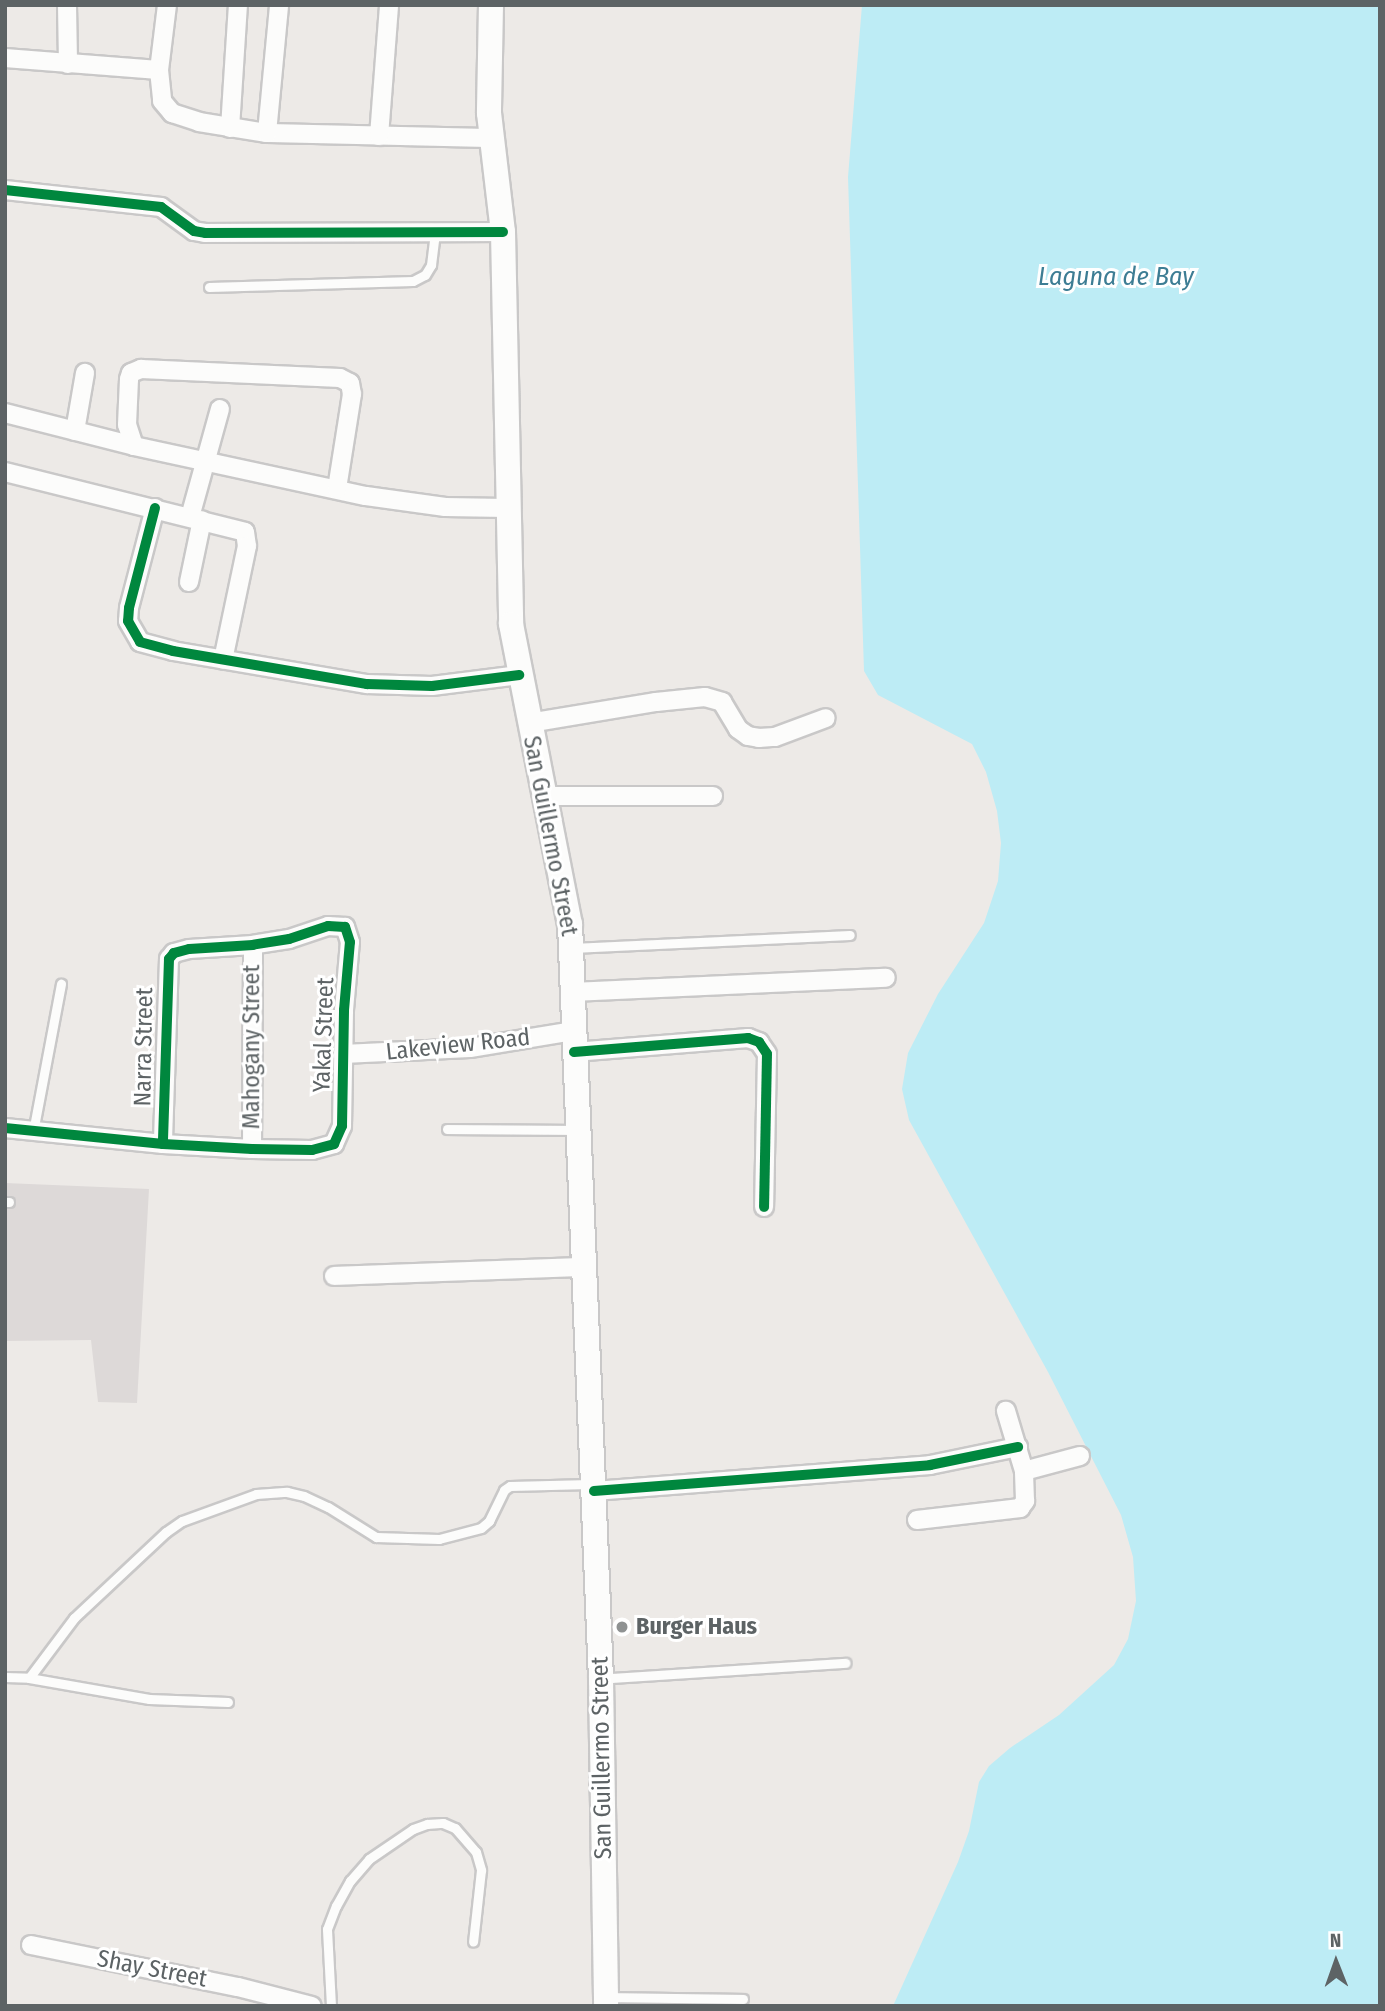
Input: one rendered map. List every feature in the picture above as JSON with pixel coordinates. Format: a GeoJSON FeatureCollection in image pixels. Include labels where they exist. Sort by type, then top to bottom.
{"type":"FeatureCollection","features":[{"type":"Feature","properties":{"kind":"main road","name":"San Guillermo Street"},"geometry":{"type":"LineString","coordinates":[[491,5],[490,138],[503,232],[511,624],[519,675],[566,897],[571,948],[601,1679],[606,2001]]}},
{"type":"Feature","properties":{"kind":"street"},"geometry":{"type":"LineString","coordinates":[[67,5],[68,64]]}},
{"type":"Feature","properties":{"kind":"street"},"geometry":{"type":"LineString","coordinates":[[167,5],[159,70],[165,108],[199,122],[267,133],[490,138]]}},
{"type":"Feature","properties":{"kind":"street"},"geometry":{"type":"LineString","coordinates":[[230,128],[239,5]]}},
{"type":"Feature","properties":{"kind":"street"},"geometry":{"type":"LineString","coordinates":[[267,133],[279,5]]}},
{"type":"Feature","properties":{"kind":"street"},"geometry":{"type":"LineString","coordinates":[[379,136],[389,5]]}},
{"type":"Feature","properties":{"kind":"street"},"geometry":{"type":"LineString","coordinates":[[5,58],[159,70]]}},
{"type":"Feature","properties":{"kind":"street"},"geometry":{"type":"LineString","coordinates":[[5,190],[162,207],[194,232],[205,233],[503,232]]}},
{"type":"Feature","properties":{"kind":"street"},"geometry":{"type":"LineString","coordinates":[[134,446],[127,425],[129,379],[131,373],[141,369],[340,378],[350,383],[352,394],[337,489]]}},
{"type":"Feature","properties":{"kind":"street"},"geometry":{"type":"LineString","coordinates":[[75,431],[85,373]]}},
{"type":"Feature","properties":{"kind":"street"},"geometry":{"type":"LineString","coordinates":[[188,582],[206,459],[220,409]]}},
{"type":"Feature","properties":{"kind":"street"},"geometry":{"type":"LineString","coordinates":[[5,413],[134,446],[411,504],[507,508]]}},
{"type":"Feature","properties":{"kind":"street"},"geometry":{"type":"LineString","coordinates":[[5,472],[241,530],[247,541],[223,660]]}},
{"type":"Feature","properties":{"kind":"street"},"geometry":{"type":"LineString","coordinates":[[155,508],[128,621],[132,633],[140,642],[150,647],[331,679],[402,687],[519,675]]}},
{"type":"Feature","properties":{"kind":"street"},"geometry":{"type":"LineString","coordinates":[[529,723],[656,702],[705,697],[722,702],[738,729],[748,736],[775,737],[826,718]]}},
{"type":"Feature","properties":{"kind":"street"},"geometry":{"type":"LineString","coordinates":[[545,796],[713,796]]}},
{"type":"Feature","properties":{"kind":"street","name":"Yakal Street"},"geometry":{"type":"LineString","coordinates":[[252,1149],[312,1150],[334,1144],[342,1126],[350,942],[345,927],[328,926],[289,939],[253,945]]}},
{"type":"Feature","properties":{"kind":"street","name":"Narra Street"},"geometry":{"type":"LineString","coordinates":[[163,1144],[167,967],[174,953],[189,949],[253,945]]}},
{"type":"Feature","properties":{"kind":"street","name":"Mahogany Street"},"geometry":{"type":"LineString","coordinates":[[252,1149],[253,945]]}},
{"type":"Feature","properties":{"kind":"street"},"geometry":{"type":"LineString","coordinates":[[572,992],[886,978]]}},
{"type":"Feature","properties":{"kind":"street","name":"Lakeview Road"},"geometry":{"type":"LineString","coordinates":[[344,1054],[573,1041],[748,1038],[759,1042],[767,1054],[764,1207]]}},
{"type":"Feature","properties":{"kind":"street"},"geometry":{"type":"LineString","coordinates":[[5,1128],[163,1144],[252,1149]]}},
{"type":"Feature","properties":{"kind":"street"},"geometry":{"type":"LineString","coordinates":[[334,1276],[585,1266]]}},
{"type":"Feature","properties":{"kind":"street"},"geometry":{"type":"LineString","coordinates":[[917,1520],[1020,1507],[1025,1501],[1024,1471],[1006,1410]]}},
{"type":"Feature","properties":{"kind":"street"},"geometry":{"type":"LineString","coordinates":[[594,1488],[907,1467],[962,1460],[1018,1447]]}},
{"type":"Feature","properties":{"kind":"street"},"geometry":{"type":"LineString","coordinates":[[1024,1471],[1080,1456]]}},
{"type":"Feature","properties":{"kind":"street","name":"Shay Street"},"geometry":{"type":"LineString","coordinates":[[31,1945],[238,1987],[312,2006]]}},
{"type":"Feature","properties":{"kind":"lane"},"geometry":{"type":"LineString","coordinates":[[209,287],[413,281],[425,275],[431,265],[435,233]]}},
{"type":"Feature","properties":{"kind":"lane"},"geometry":{"type":"LineString","coordinates":[[571,948],[850,935]]}},
{"type":"Feature","properties":{"kind":"lane"},"geometry":{"type":"LineString","coordinates":[[33,1132],[61,984]]}},
{"type":"Feature","properties":{"kind":"lane"},"geometry":{"type":"LineString","coordinates":[[446,1129],[578,1130]]}},
{"type":"Feature","properties":{"kind":"lane"},"geometry":{"type":"LineString","coordinates":[[29,1678],[74,1618],[166,1532],[182,1521],[256,1494],[287,1492],[304,1496],[328,1507],[376,1537],[416,1540],[466,1535],[481,1528],[489,1521],[504,1490],[510,1486],[594,1488]]}},
{"type":"Feature","properties":{"kind":"lane"},"geometry":{"type":"LineString","coordinates":[[612,1678],[846,1663]]}},
{"type":"Feature","properties":{"kind":"lane"},"geometry":{"type":"LineString","coordinates":[[5,1677],[29,1678],[112,1695],[228,1702]]}},
{"type":"Feature","properties":{"kind":"lane"},"geometry":{"type":"LineString","coordinates":[[331,2006],[327,1930],[336,1906],[350,1881],[369,1859],[413,1829],[427,1824],[443,1823],[455,1828],[476,1852],[481,1870],[473,1942]]}},
{"type":"Feature","properties":{"kind":"lane"},"geometry":{"type":"LineString","coordinates":[[606,2001],[743,1999]]}},
{"type":"Feature","properties":{"kind":"shaded area"},"geometry":{"type":"Polygon","coordinates":[[[5,1183],[149,1189],[137,1403],[98,1402],[91,1340],[5,1341],[5,1183]]]}},
{"type":"Feature","properties":{"kind":"water","name":"Laguna de Bay"},"geometry":{"type":"Polygon","coordinates":[[[862,5],[1380,5],[1380,2006],[893,2006],[958,1862],[969,1831],[979,1782],[989,1766],[1010,1748],[1059,1715],[1114,1665],[1128,1639],[1136,1601],[1133,1557],[1121,1515],[1048,1372],[909,1120],[902,1089],[908,1053],[938,994],[984,923],[998,881],[1001,843],[997,811],[986,772],[972,744],[878,695],[864,671],[848,177],[862,5]]]}},
{"type":"Feature","properties":{"kind":"cycle path"},"geometry":{"type":"LineString","coordinates":[[5,190],[161,207],[194,231],[205,233],[503,232]]}},
{"type":"Feature","properties":{"kind":"cycle path"},"geometry":{"type":"LineString","coordinates":[[155,508],[129,608],[128,621],[140,642],[173,651],[367,684],[432,686],[519,675]]}},
{"type":"Feature","properties":{"kind":"cycle path"},"geometry":{"type":"LineString","coordinates":[[5,1128],[163,1144],[252,1149],[312,1150],[334,1144],[342,1126],[344,1010],[350,942],[345,927],[328,926],[289,939],[253,945],[189,949],[174,953],[169,959],[163,1144]]}},
{"type":"Feature","properties":{"kind":"cycle path"},"geometry":{"type":"LineString","coordinates":[[574,1052],[748,1038],[759,1042],[767,1054],[764,1207]]}},
{"type":"Feature","properties":{"kind":"cycle path"},"geometry":{"type":"LineString","coordinates":[[594,1491],[930,1465],[1018,1447]]}},
{"type":"Feature","properties":{"kind":"place","name":"Burger Haus"},"geometry":{"type":"Point","coordinates":[622,1627]}}]}
